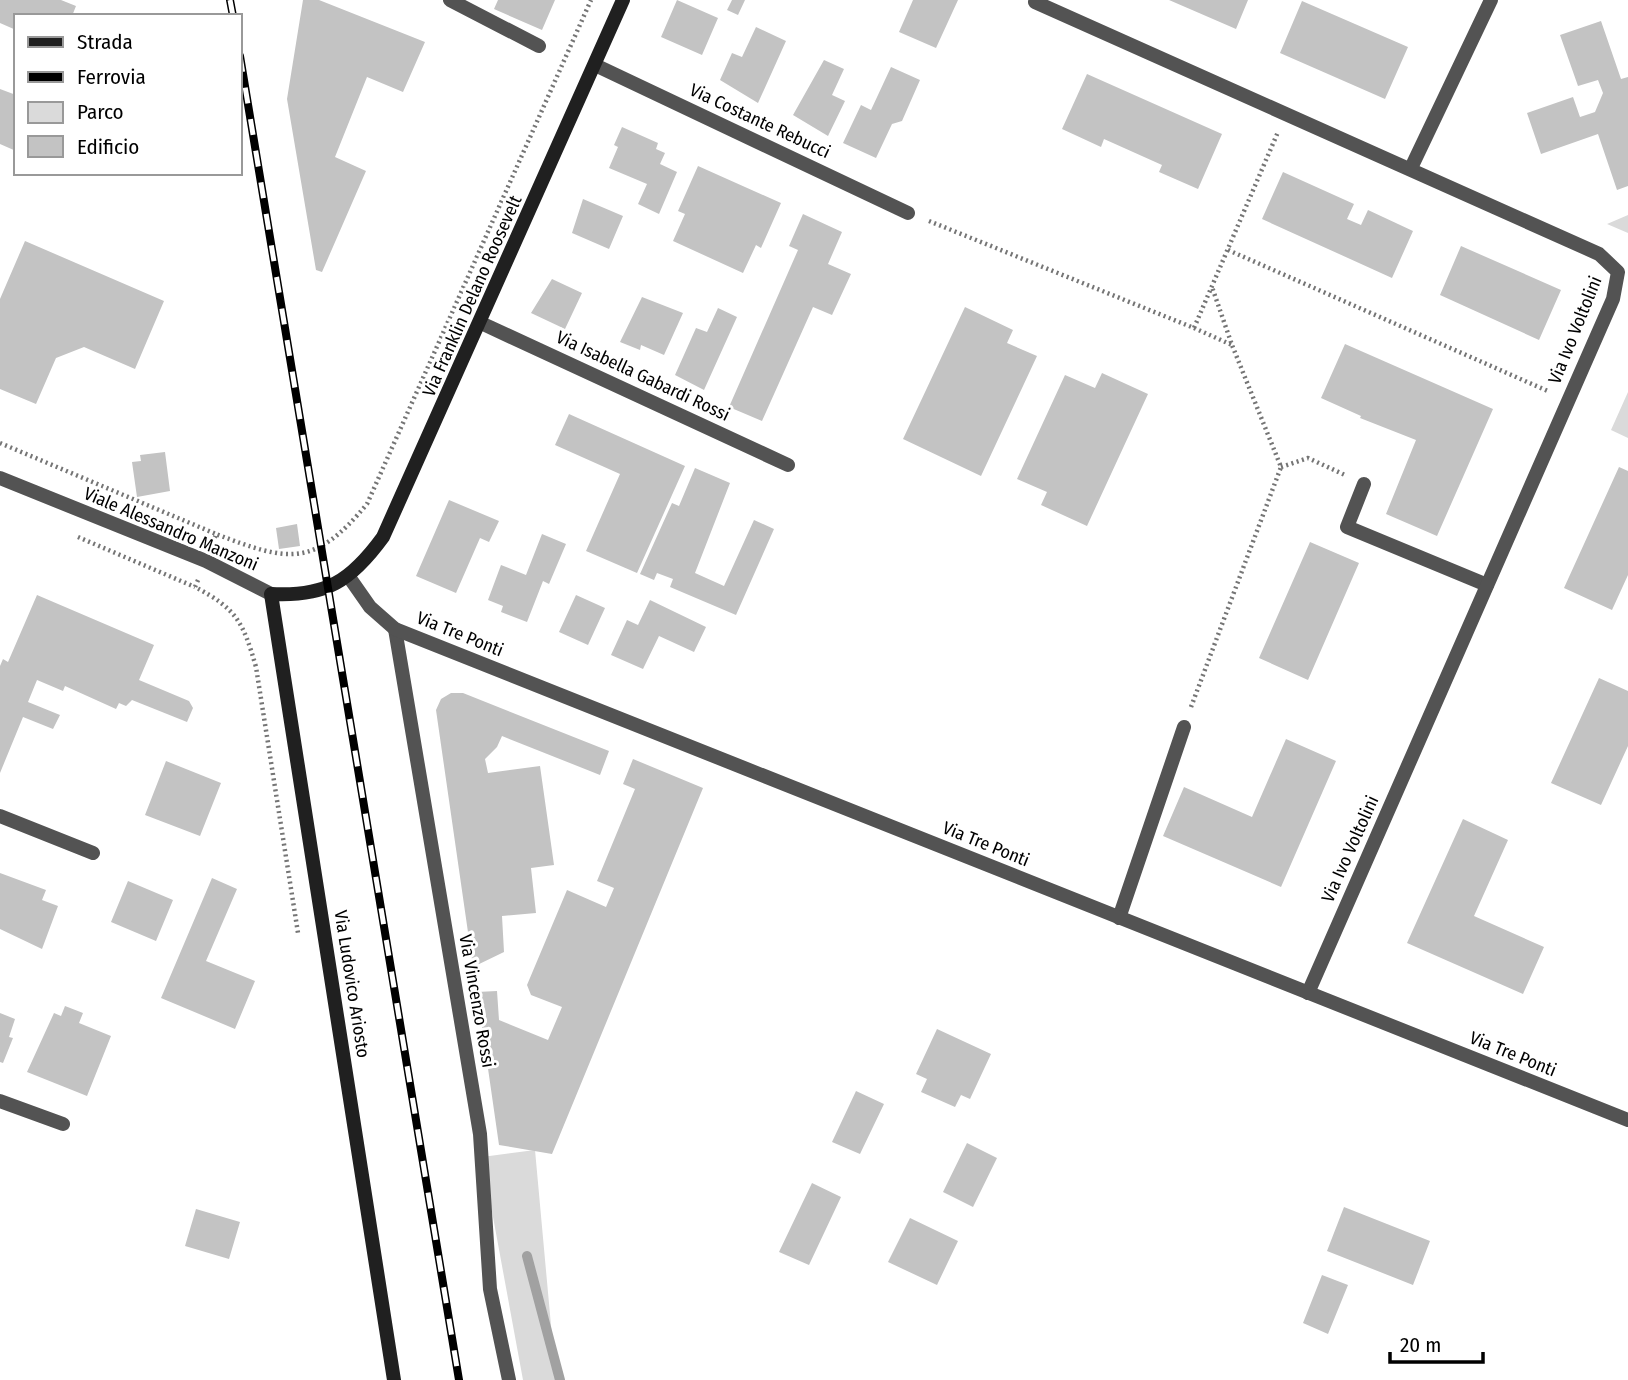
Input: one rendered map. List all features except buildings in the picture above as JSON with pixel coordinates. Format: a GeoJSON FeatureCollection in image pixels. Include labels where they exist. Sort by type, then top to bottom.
{"type":"FeatureCollection","features":[{"type":"Feature","properties":{"kind":"main road","name":"Via Franklin Delano Roosevelt"},"geometry":{"type":"LineString","coordinates":[[329,587],[349,577],[365,563],[383,537],[481,323],[623,0]]}},
{"type":"Feature","properties":{"kind":"main road","name":"Viale Alessandro Manzoni"},"geometry":{"type":"LineString","coordinates":[[271,594],[298,595],[329,587]]}},
{"type":"Feature","properties":{"kind":"main road","name":"Via Ludovico Ariosto"},"geometry":{"type":"LineString","coordinates":[[271,594],[394,1380]]}},
{"type":"Feature","properties":{"kind":"street"},"geometry":{"type":"LineString","coordinates":[[450,0],[539,46]]}},
{"type":"Feature","properties":{"kind":"street"},"geometry":{"type":"LineString","coordinates":[[1411,168],[1491,0]]}},
{"type":"Feature","properties":{"kind":"street","name":"Via Ivo Voltolini"},"geometry":{"type":"LineString","coordinates":[[1034,2],[1599,254],[1618,272],[1617,287],[1308,993]]}},
{"type":"Feature","properties":{"kind":"street","name":"Via Costante Rebucci"},"geometry":{"type":"LineString","coordinates":[[596,65],[908,213]]}},
{"type":"Feature","properties":{"kind":"street","name":"Via Isabella Gabardi Rossi"},"geometry":{"type":"LineString","coordinates":[[481,323],[788,465]]}},
{"type":"Feature","properties":{"kind":"street","name":"Viale Alessandro Manzoni"},"geometry":{"type":"LineString","coordinates":[[0,478],[206,561],[271,594]]}},
{"type":"Feature","properties":{"kind":"street"},"geometry":{"type":"LineString","coordinates":[[1364,484],[1347,527],[1487,585]]}},
{"type":"Feature","properties":{"kind":"street","name":"Via Tre Ponti"},"geometry":{"type":"LineString","coordinates":[[349,577],[370,607],[395,629],[1628,1120]]}},
{"type":"Feature","properties":{"kind":"street","name":"Via Vincenzo Rossi"},"geometry":{"type":"LineString","coordinates":[[395,629],[480,1133],[490,1289],[509,1380]]}},
{"type":"Feature","properties":{"kind":"street"},"geometry":{"type":"LineString","coordinates":[[1119,918],[1184,727]]}},
{"type":"Feature","properties":{"kind":"street"},"geometry":{"type":"LineString","coordinates":[[0,816],[93,853]]}},
{"type":"Feature","properties":{"kind":"street"},"geometry":{"type":"LineString","coordinates":[[0,1101],[63,1124]]}},
{"type":"Feature","properties":{"kind":"path"},"geometry":{"type":"LineString","coordinates":[[0,443],[216,534],[274,555],[300,555],[321,547],[346,529],[367,504],[591,0]]}},
{"type":"Feature","properties":{"kind":"path"},"geometry":{"type":"LineString","coordinates":[[1194,328],[1287,113]]}},
{"type":"Feature","properties":{"kind":"path"},"geometry":{"type":"LineString","coordinates":[[908,213],[1232,345]]}},
{"type":"Feature","properties":{"kind":"path"},"geometry":{"type":"LineString","coordinates":[[1228,250],[1568,400]]}},
{"type":"Feature","properties":{"kind":"path"},"geometry":{"type":"LineString","coordinates":[[1184,727],[1281,467],[1212,287]]}},
{"type":"Feature","properties":{"kind":"path"},"geometry":{"type":"LineString","coordinates":[[1281,467],[1308,458],[1364,484]]}},
{"type":"Feature","properties":{"kind":"path"},"geometry":{"type":"LineString","coordinates":[[195,587],[216,534]]}},
{"type":"Feature","properties":{"kind":"path"},"geometry":{"type":"LineString","coordinates":[[73,535],[195,587],[235,613],[245,630],[256,667],[300,942]]}},
{"type":"Feature","properties":{"kind":"green space"},"geometry":{"type":"Polygon","coordinates":[[[1628,215],[1628,233],[1607,224],[1628,215]]]}},
{"type":"Feature","properties":{"kind":"green space"},"geometry":{"type":"Polygon","coordinates":[[[1628,392],[1628,438],[1611,430],[1628,392]]]}},
{"type":"Feature","properties":{"kind":"green space"},"geometry":{"type":"Polygon","coordinates":[[[535,1150],[556,1380],[523,1380],[482,1157],[535,1150]]]}},
{"type":"Feature","properties":{"kind":"waterway"},"geometry":{"type":"LineString","coordinates":[[527,1256],[560,1380]]}},
{"type":"Feature","properties":{"kind":"railway"},"geometry":{"type":"LineString","coordinates":[[230,0],[233,14]]}},
{"type":"Feature","properties":{"kind":"railway"},"geometry":{"type":"LineString","coordinates":[[242,68],[459,1380]]}}]}
